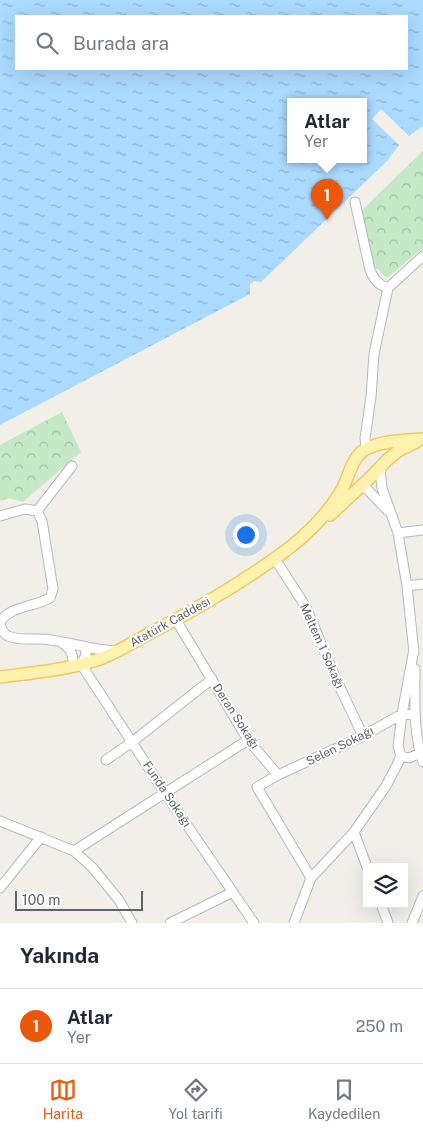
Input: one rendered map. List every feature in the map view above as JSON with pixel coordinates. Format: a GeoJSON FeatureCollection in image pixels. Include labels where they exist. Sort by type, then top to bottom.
{"type":"FeatureCollection","features":[{"type":"Feature","properties":{"kind":"main road"},"geometry":{"type":"LineString","coordinates":[[319,521],[340,493],[355,459],[366,449],[398,441],[423,439]]}},
{"type":"Feature","properties":{"kind":"main road"},"geometry":{"type":"LineString","coordinates":[[319,521],[327,517],[398,451],[423,439]]}},
{"type":"Feature","properties":{"kind":"main road"},"geometry":{"type":"LineString","coordinates":[[366,449],[371,452],[380,468]]}},
{"type":"Feature","properties":{"kind":"main road"},"geometry":{"type":"LineString","coordinates":[[350,468],[354,480],[358,484],[363,485]]}},
{"type":"Feature","properties":{"kind":"main road","name":"Atatürk Caddesi"},"geometry":{"type":"LineString","coordinates":[[0,678],[77,665],[116,651],[176,620],[275,559],[319,521]]}},
{"type":"Feature","properties":{"kind":"street"},"geometry":{"type":"LineString","coordinates":[[355,202],[373,278],[381,286],[388,288]]}},
{"type":"Feature","properties":{"kind":"street"},"geometry":{"type":"LineString","coordinates":[[366,449],[365,438],[371,397],[374,354],[388,288],[423,256]]}},
{"type":"Feature","properties":{"kind":"street"},"geometry":{"type":"LineString","coordinates":[[37,510],[72,466]]}},
{"type":"Feature","properties":{"kind":"street"},"geometry":{"type":"LineString","coordinates":[[380,468],[382,488],[398,533],[419,648],[417,736],[421,757],[409,758],[401,756]]}},
{"type":"Feature","properties":{"kind":"street"},"geometry":{"type":"LineString","coordinates":[[363,485],[391,515]]}},
{"type":"Feature","properties":{"kind":"street"},"geometry":{"type":"LineString","coordinates":[[0,516],[26,509],[37,510]]}},
{"type":"Feature","properties":{"kind":"street"},"geometry":{"type":"LineString","coordinates":[[37,510],[44,528],[53,589],[50,598],[10,612],[0,623],[2,630],[6,635],[13,638],[49,639],[85,648],[116,651]]}},
{"type":"Feature","properties":{"kind":"street"},"geometry":{"type":"LineString","coordinates":[[398,533],[423,530]]}},
{"type":"Feature","properties":{"kind":"street","name":"Meltem 1 Sokağı"},"geometry":{"type":"LineString","coordinates":[[275,559],[306,607],[335,677],[363,736]]}},
{"type":"Feature","properties":{"kind":"street"},"geometry":{"type":"LineString","coordinates":[[407,586],[423,584]]}},
{"type":"Feature","properties":{"kind":"street","name":"Deran Sokağı"},"geometry":{"type":"LineString","coordinates":[[176,620],[248,740],[278,775]]}},
{"type":"Feature","properties":{"kind":"street","name":"Funda Sokağı"},"geometry":{"type":"LineString","coordinates":[[60,641],[70,649],[77,665],[132,742],[254,923]]}},
{"type":"Feature","properties":{"kind":"street"},"geometry":{"type":"LineString","coordinates":[[77,665],[86,656],[85,648]]}},
{"type":"Feature","properties":{"kind":"street"},"geometry":{"type":"LineString","coordinates":[[294,923],[311,878],[354,832],[386,786],[401,756],[398,746],[402,714],[419,648]]}},
{"type":"Feature","properties":{"kind":"street"},"geometry":{"type":"LineString","coordinates":[[106,760],[212,679]]}},
{"type":"Feature","properties":{"kind":"street"},"geometry":{"type":"LineString","coordinates":[[402,714],[418,721]]}},
{"type":"Feature","properties":{"kind":"street","name":"Selen Sokağı"},"geometry":{"type":"LineString","coordinates":[[278,775],[363,736],[402,714]]}},
{"type":"Feature","properties":{"kind":"street"},"geometry":{"type":"LineString","coordinates":[[399,738],[409,735],[417,736]]}},
{"type":"Feature","properties":{"kind":"street"},"geometry":{"type":"LineString","coordinates":[[74,851],[248,740]]}},
{"type":"Feature","properties":{"kind":"street"},"geometry":{"type":"LineString","coordinates":[[278,775],[257,787],[311,878]]}},
{"type":"Feature","properties":{"kind":"street"},"geometry":{"type":"LineString","coordinates":[[0,821],[41,836],[74,851],[92,867],[119,900],[132,923]]}},
{"type":"Feature","properties":{"kind":"street"},"geometry":{"type":"LineString","coordinates":[[354,832],[366,863]]}},
{"type":"Feature","properties":{"kind":"street"},"geometry":{"type":"LineString","coordinates":[[0,888],[41,836]]}},
{"type":"Feature","properties":{"kind":"street"},"geometry":{"type":"LineString","coordinates":[[170,923],[234,892]]}},
{"type":"Feature","properties":{"kind":"street"},"geometry":{"type":"LineString","coordinates":[[412,923],[423,896]]}},
{"type":"Feature","properties":{"kind":"street"},"geometry":{"type":"LineString","coordinates":[[382,908],[388,923]]}},
{"type":"Feature","properties":{"kind":"green space"},"geometry":{"type":"Polygon","coordinates":[[[423,151],[423,248],[387,278],[379,270],[369,266],[358,214],[423,151]]]}},
{"type":"Feature","properties":{"kind":"green space"},"geometry":{"type":"Polygon","coordinates":[[[62,412],[81,452],[23,502],[8,498],[0,501],[0,445],[62,412]]]}},
{"type":"Feature","properties":{"kind":"water"},"geometry":{"type":"Polygon","coordinates":[[[0,0],[423,0],[423,126],[409,136],[381,109],[372,119],[399,145],[387,161],[261,282],[254,281],[250,284],[250,294],[0,425],[0,0]]]}},
{"type":"Feature","properties":{"kind":"place","name":"Atlar"},"geometry":{"type":"Point","coordinates":[327,220]}}]}
